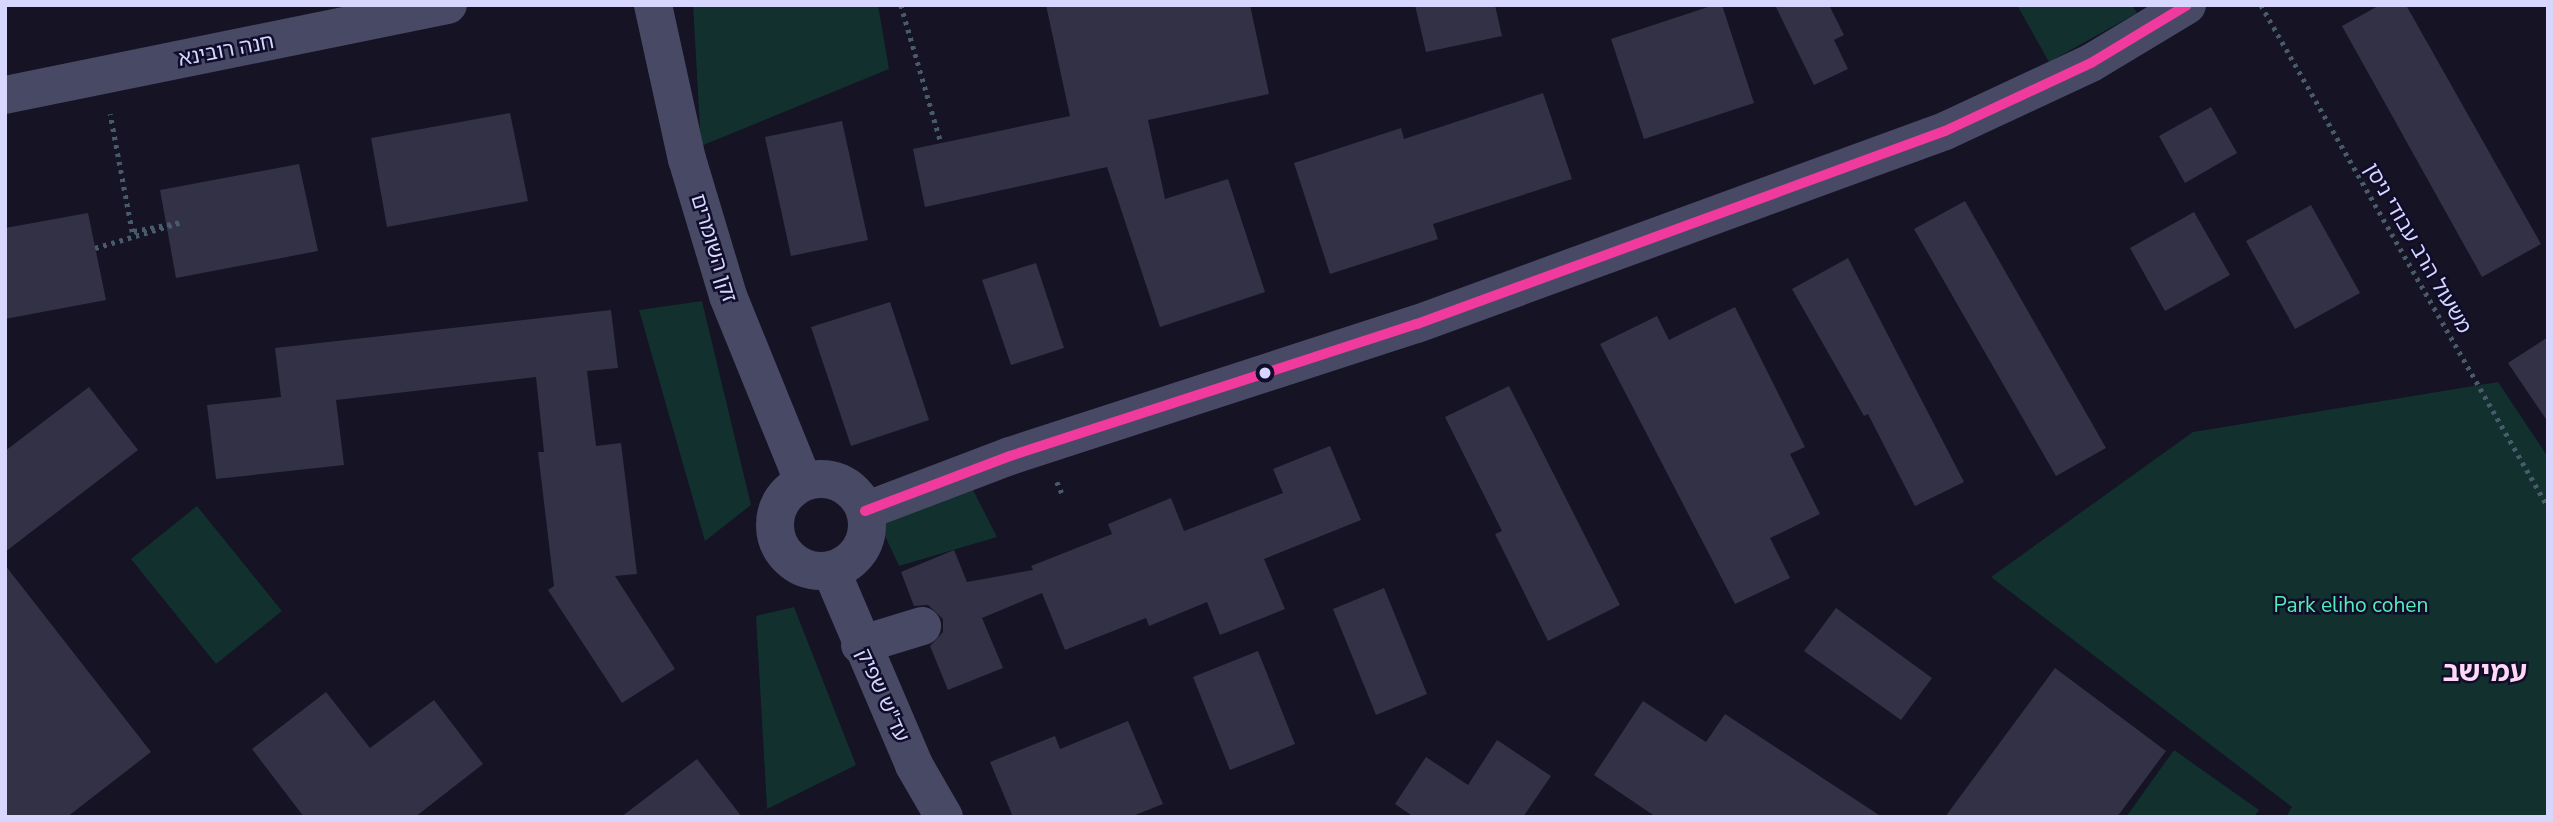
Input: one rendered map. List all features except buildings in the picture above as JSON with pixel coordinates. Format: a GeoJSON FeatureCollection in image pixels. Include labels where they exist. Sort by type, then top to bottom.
{"type":"FeatureCollection","features":[{"type":"Feature","properties":{"kind":"street","name":"חנה רובינא"},"geometry":{"type":"LineString","coordinates":[[5,95],[395,10],[448,5]]}},
{"type":"Feature","properties":{"kind":"street","name":"זקן השומרים"},"geometry":{"type":"LineString","coordinates":[[653,5],[687,159],[728,296],[803,481]]}},
{"type":"Feature","properties":{"kind":"street"},"geometry":{"type":"LineString","coordinates":[[866,511],[1010,456],[1417,324],[1945,131],[2091,63],[2187,5]]}},
{"type":"Feature","properties":{"kind":"street"},"geometry":{"type":"LineString","coordinates":[[816,478],[841,483],[852,490],[866,511],[867,533],[858,553],[831,570],[806,568],[779,544],[778,507],[803,481],[816,478]]}},
{"type":"Feature","properties":{"kind":"street","name":"עד\"ש שפיק"},"geometry":{"type":"LineString","coordinates":[[831,570],[860,645],[914,765],[944,817]]}},
{"type":"Feature","properties":{"kind":"street"},"geometry":{"type":"LineString","coordinates":[[860,645],[922,626]]}},
{"type":"Feature","properties":{"kind":"path"},"geometry":{"type":"LineString","coordinates":[[901,5],[941,143]]}},
{"type":"Feature","properties":{"kind":"path","name":"משעול הרב עבודי ניסן"},"geometry":{"type":"LineString","coordinates":[[2261,5],[2548,507]]}},
{"type":"Feature","properties":{"kind":"path"},"geometry":{"type":"LineString","coordinates":[[95,248],[179,223],[132,232],[103,75]]}},
{"type":"Feature","properties":{"kind":"green space"},"geometry":{"type":"Polygon","coordinates":[[[693,5],[878,5],[889,69],[701,146],[693,5]]]}},
{"type":"Feature","properties":{"kind":"green space"},"geometry":{"type":"Polygon","coordinates":[[[2017,5],[2132,5],[2137,13],[2049,62],[2017,5]]]}},
{"type":"Feature","properties":{"kind":"green space"},"geometry":{"type":"Polygon","coordinates":[[[702,301],[751,505],[705,541],[639,310],[702,301]]]}},
{"type":"Feature","properties":{"kind":"green space","name":"Park eliho cohen"},"geometry":{"type":"Polygon","coordinates":[[[2498,382],[2548,457],[2548,817],[2286,817],[2292,807],[1991,577],[2193,432],[2498,382]]]}},
{"type":"Feature","properties":{"kind":"green space"},"geometry":{"type":"Polygon","coordinates":[[[967,478],[997,537],[899,566],[872,508],[967,478]]]}},
{"type":"Feature","properties":{"kind":"green space"},"geometry":{"type":"Polygon","coordinates":[[[197,506],[282,611],[216,664],[131,559],[197,506]]]}},
{"type":"Feature","properties":{"kind":"green space"},"geometry":{"type":"Polygon","coordinates":[[[794,607],[856,765],[767,809],[756,616],[794,607]]]}},
{"type":"Feature","properties":{"kind":"green space"},"geometry":{"type":"Polygon","coordinates":[[[2174,750],[2259,810],[2254,817],[2126,817],[2174,750]]]}},
{"type":"Feature","properties":{"kind":"transit line"},"geometry":{"type":"LineString","coordinates":[[865,511],[1010,456],[1417,324],[1945,131],[2091,63],[2187,5]]}},
{"type":"Feature","properties":{"kind":"district","name":"עמישב"},"geometry":{"type":"Point","coordinates":[2485,672]}}]}
